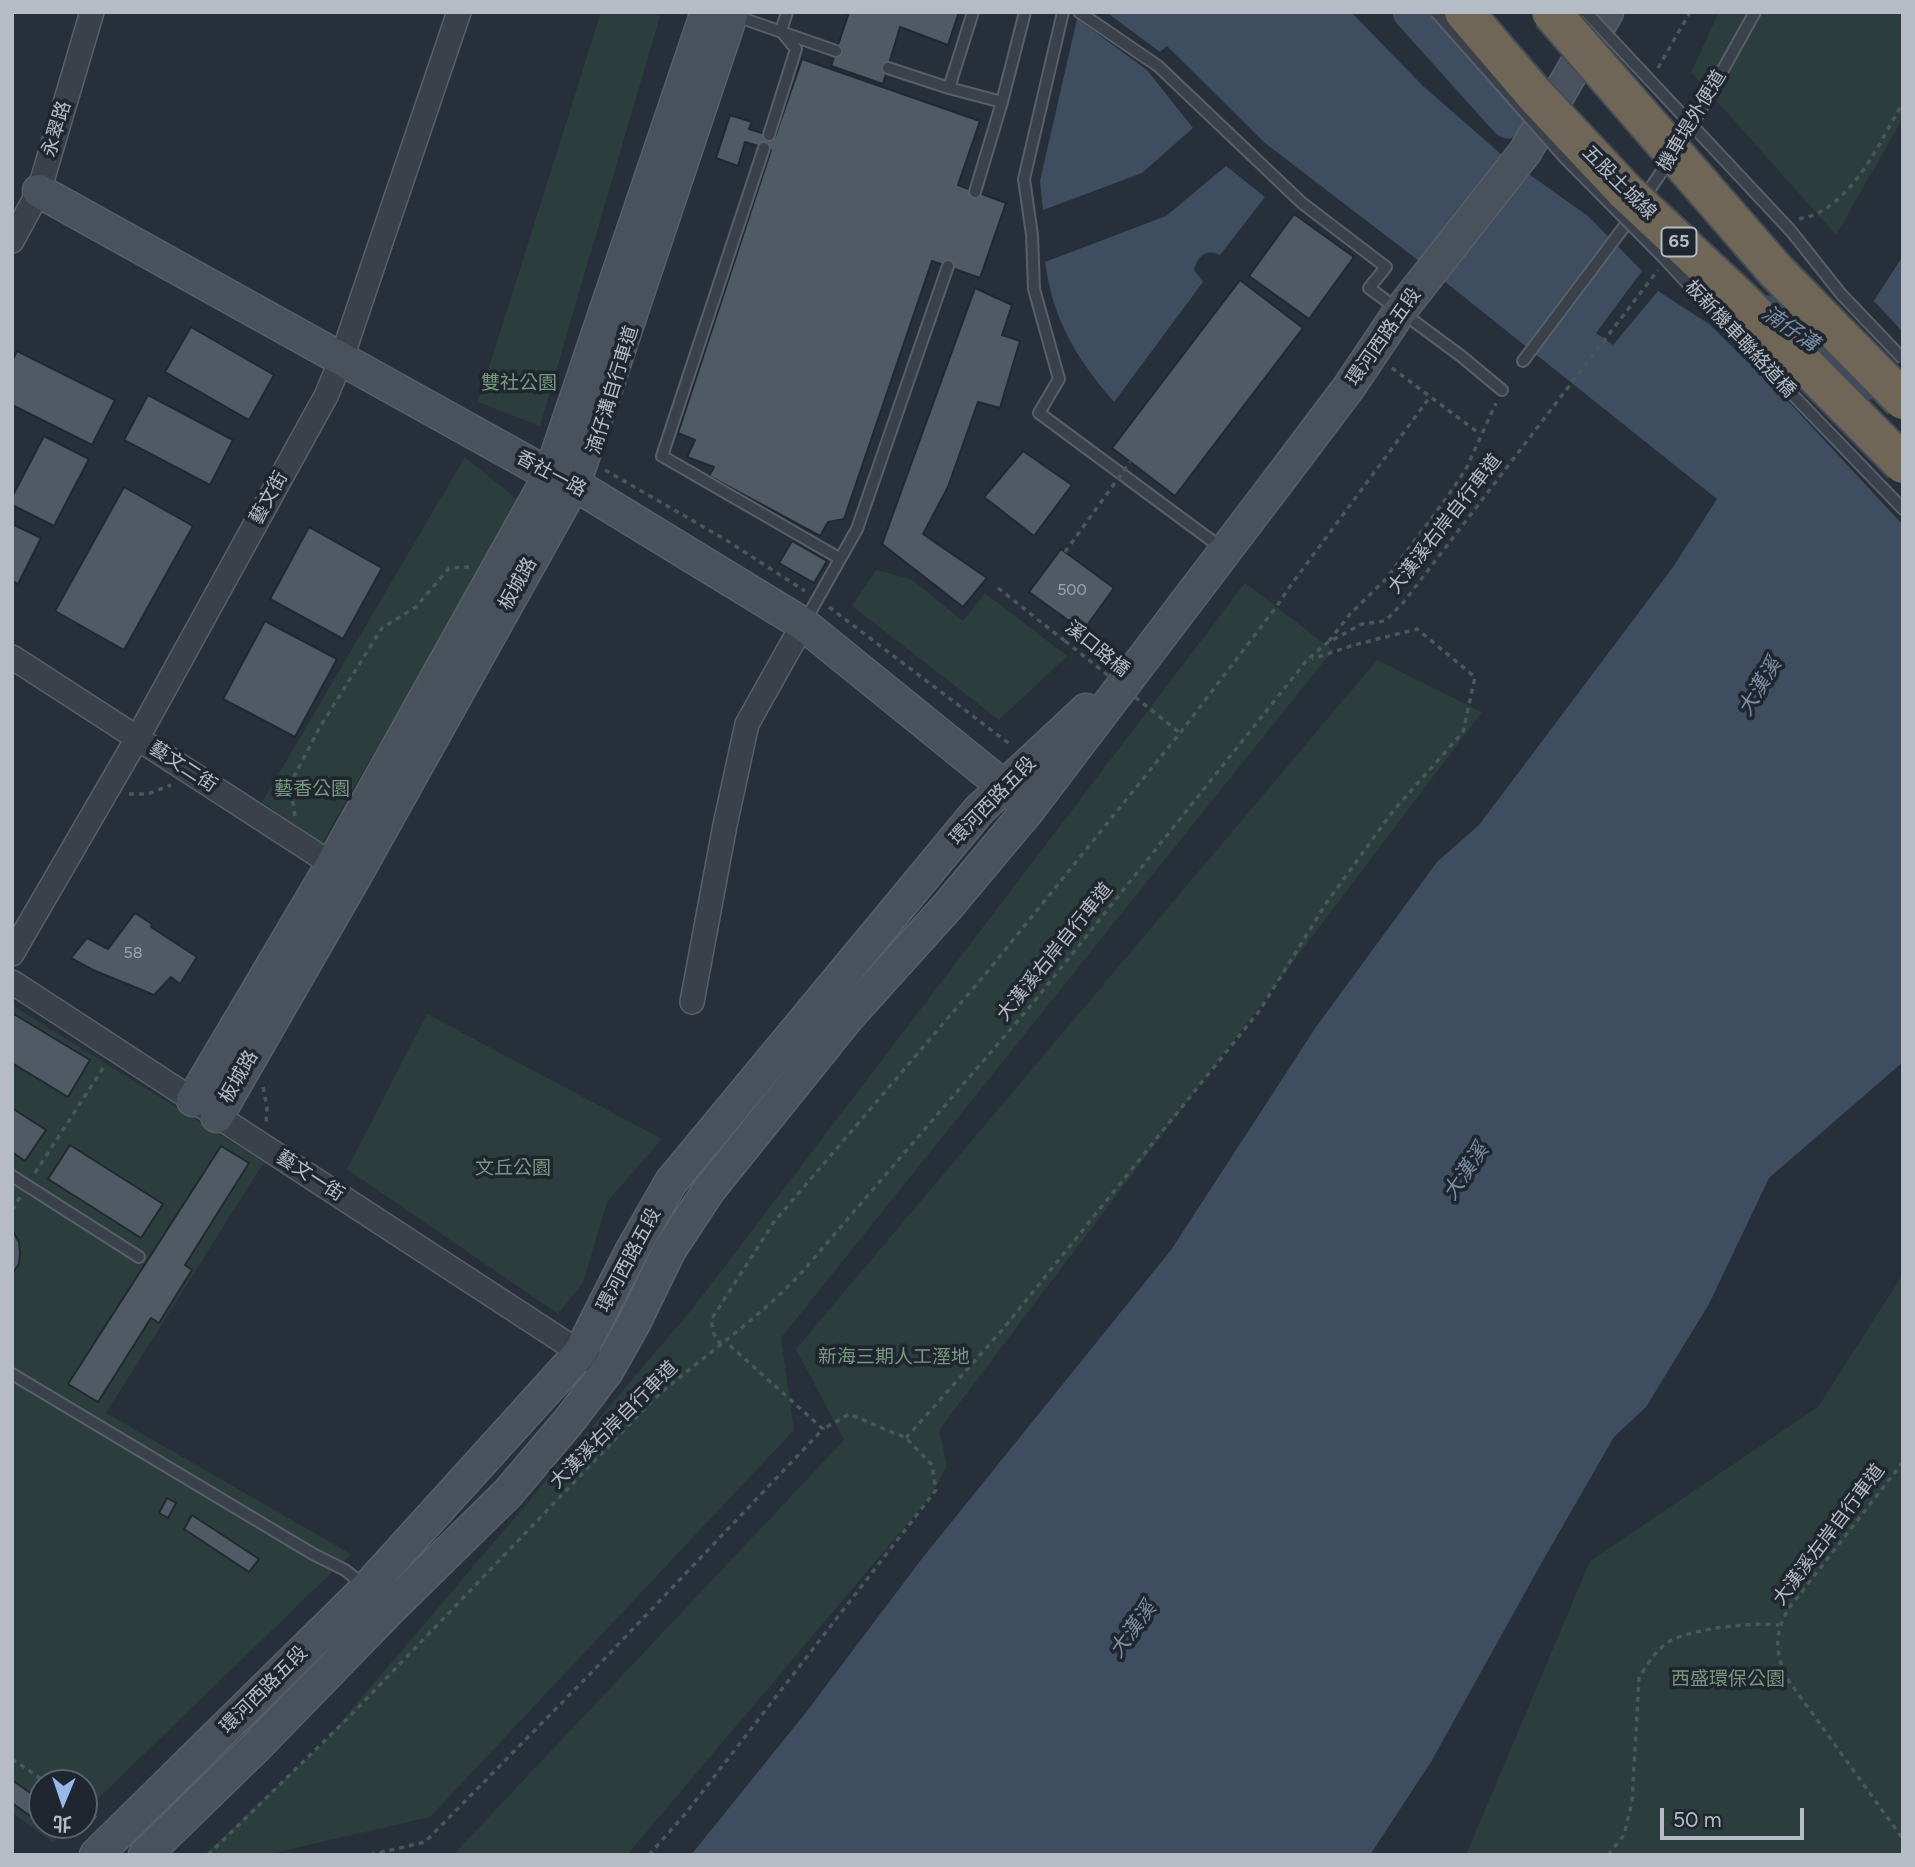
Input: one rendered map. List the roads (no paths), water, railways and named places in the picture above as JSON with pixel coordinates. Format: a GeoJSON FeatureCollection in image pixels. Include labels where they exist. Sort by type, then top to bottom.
{"type":"FeatureCollection","features":[{"type":"Feature","properties":{"kind":"highway","name":"五股土城線"},"geometry":{"type":"LineString","coordinates":[[1464,12],[1535,95],[1626,192],[1740,299],[1903,464]]}},
{"type":"Feature","properties":{"kind":"highway"},"geometry":{"type":"LineString","coordinates":[[1496,12],[1740,299]]}},
{"type":"Feature","properties":{"kind":"highway"},"geometry":{"type":"LineString","coordinates":[[1525,12],[1630,135],[1776,271],[1903,400]]}},
{"type":"Feature","properties":{"kind":"highway"},"geometry":{"type":"LineString","coordinates":[[1551,12],[1776,271]]}},
{"type":"Feature","properties":{"kind":"street","name":"永翠路"},"geometry":{"type":"LineString","coordinates":[[12,241],[38,191],[92,12]]}},
{"type":"Feature","properties":{"kind":"street","name":"藝文街"},"geometry":{"type":"LineString","coordinates":[[12,954],[138,737],[326,396],[341,360],[459,12]]}},
{"type":"Feature","properties":{"kind":"street","name":"環河西路五段"},"geometry":{"type":"LineString","coordinates":[[96,1855],[378,1599],[508,1493],[569,1421],[607,1371],[669,1251],[709,1190],[848,1017],[948,906],[1029,808],[1226,551],[1349,387],[1410,299],[1525,152],[1607,12]]}},
{"type":"Feature","properties":{"kind":"street","name":"板城路"},"geometry":{"type":"LineString","coordinates":[[205,1108],[343,872],[562,480],[724,13]]}},
{"type":"Feature","properties":{"kind":"street","name":"香社一路"},"geometry":{"type":"LineString","coordinates":[[38,191],[341,360],[810,611],[1029,808]]}},
{"type":"Feature","properties":{"kind":"street"},"geometry":{"type":"LineString","coordinates":[[692,1002],[747,724],[810,611]]}},
{"type":"Feature","properties":{"kind":"street","name":"環河西路五段"},"geometry":{"type":"LineString","coordinates":[[145,1855],[303,1700],[378,1599],[580,1353],[631,1252],[671,1182],[978,810],[1148,652]]}},
{"type":"Feature","properties":{"kind":"street","name":"藝文二街"},"geometry":{"type":"LineString","coordinates":[[12,657],[343,872]]}},
{"type":"Feature","properties":{"kind":"street","name":"藝文一街"},"geometry":{"type":"LineString","coordinates":[[12,982],[607,1371]]}},
{"type":"Feature","properties":{"kind":"lane"},"geometry":{"type":"LineString","coordinates":[[781,31],[788,12]]}},
{"type":"Feature","properties":{"kind":"lane"},"geometry":{"type":"LineString","coordinates":[[949,88],[973,12]]}},
{"type":"Feature","properties":{"kind":"lane"},"geometry":{"type":"LineString","coordinates":[[975,192],[1025,12]]}},
{"type":"Feature","properties":{"kind":"lane"},"geometry":{"type":"LineString","coordinates":[[1063,12],[1024,179],[1032,235],[1034,289],[1059,379],[1039,413],[1226,551]]}},
{"type":"Feature","properties":{"kind":"lane"},"geometry":{"type":"LineString","coordinates":[[1079,12],[1158,66],[1302,203],[1386,267],[1369,289],[1410,299],[1502,390]]}},
{"type":"Feature","properties":{"kind":"lane","name":"板新機車聯絡道橋"},"geometry":{"type":"LineString","coordinates":[[1436,12],[1565,158],[1903,509]]}},
{"type":"Feature","properties":{"kind":"lane"},"geometry":{"type":"LineString","coordinates":[[1586,12],[1782,221],[1841,294],[1903,359]]}},
{"type":"Feature","properties":{"kind":"lane","name":"機車堤外便道"},"geometry":{"type":"LineString","coordinates":[[1523,361],[1620,235],[1690,129],[1755,12]]}},
{"type":"Feature","properties":{"kind":"lane"},"geometry":{"type":"LineString","coordinates":[[724,13],[836,51]]}},
{"type":"Feature","properties":{"kind":"lane"},"geometry":{"type":"LineString","coordinates":[[769,135],[796,49],[781,31]]}},
{"type":"Feature","properties":{"kind":"lane"},"geometry":{"type":"LineString","coordinates":[[888,68],[1002,102]]}},
{"type":"Feature","properties":{"kind":"lane"},"geometry":{"type":"LineString","coordinates":[[764,148],[662,456],[839,558]]}},
{"type":"Feature","properties":{"kind":"lane"},"geometry":{"type":"LineString","coordinates":[[810,611],[857,529],[948,267]]}},
{"type":"Feature","properties":{"kind":"lane"},"geometry":{"type":"LineString","coordinates":[[12,1176],[139,1257]]}},
{"type":"Feature","properties":{"kind":"lane"},"geometry":{"type":"LineString","coordinates":[[12,1374],[313,1554],[345,1570],[378,1599]]}},
{"type":"Feature","properties":{"kind":"water","name":"大漢溪"},"geometry":{"type":"Polygon","coordinates":[[[1106,12],[1351,12],[1423,86],[1502,155],[1588,216],[1642,271],[1596,333],[1613,345],[1658,291],[1709,324],[1787,400],[1858,325],[1903,256],[1903,1062],[1769,1178],[1709,1304],[1646,1407],[1614,1437],[1431,1762],[1370,1855],[691,1855],[807,1711],[924,1556],[1171,1250],[1316,1027],[1437,862],[1479,825],[1673,567],[1717,499],[1419,261],[1265,143],[1167,46],[1160,52],[1106,12]]]}},
{"type":"Feature","properties":{"kind":"water"},"geometry":{"type":"Polygon","coordinates":[[[1077,19],[1147,70],[1193,128],[1142,173],[1043,210],[1040,181],[1077,19]]]}},
{"type":"Feature","properties":{"kind":"water"},"geometry":{"type":"Polygon","coordinates":[[[1226,166],[1265,197],[1220,255],[1206,253],[1197,261],[1194,270],[1203,282],[1114,402],[1088,370],[1068,337],[1054,302],[1045,262],[1166,216],[1226,166]]]}},
{"type":"Feature","properties":{"kind":"waterway","name":"湳仔溝"},"geometry":{"type":"LineString","coordinates":[[1410,12],[1508,121]]}},
{"type":"Feature","properties":{"kind":"waterway","name":"湳仔溝"},"geometry":{"type":"LineString","coordinates":[[1768,313],[1869,382]]}},
{"type":"Feature","properties":{"kind":"park label","name":"雙社公園"},"geometry":{"type":"Point","coordinates":[519,383]}},
{"type":"Feature","properties":{"kind":"park label","name":"藝香公園"},"geometry":{"type":"Point","coordinates":[312,789]}},
{"type":"Feature","properties":{"kind":"park label","name":"文丘公園"},"geometry":{"type":"Point","coordinates":[513,1168]}},
{"type":"Feature","properties":{"kind":"park label","name":"新海三期人工溼地"},"geometry":{"type":"Point","coordinates":[894,1357]}},
{"type":"Feature","properties":{"kind":"park label","name":"西盛環保公園"},"geometry":{"type":"Point","coordinates":[1728,1679]}}]}
